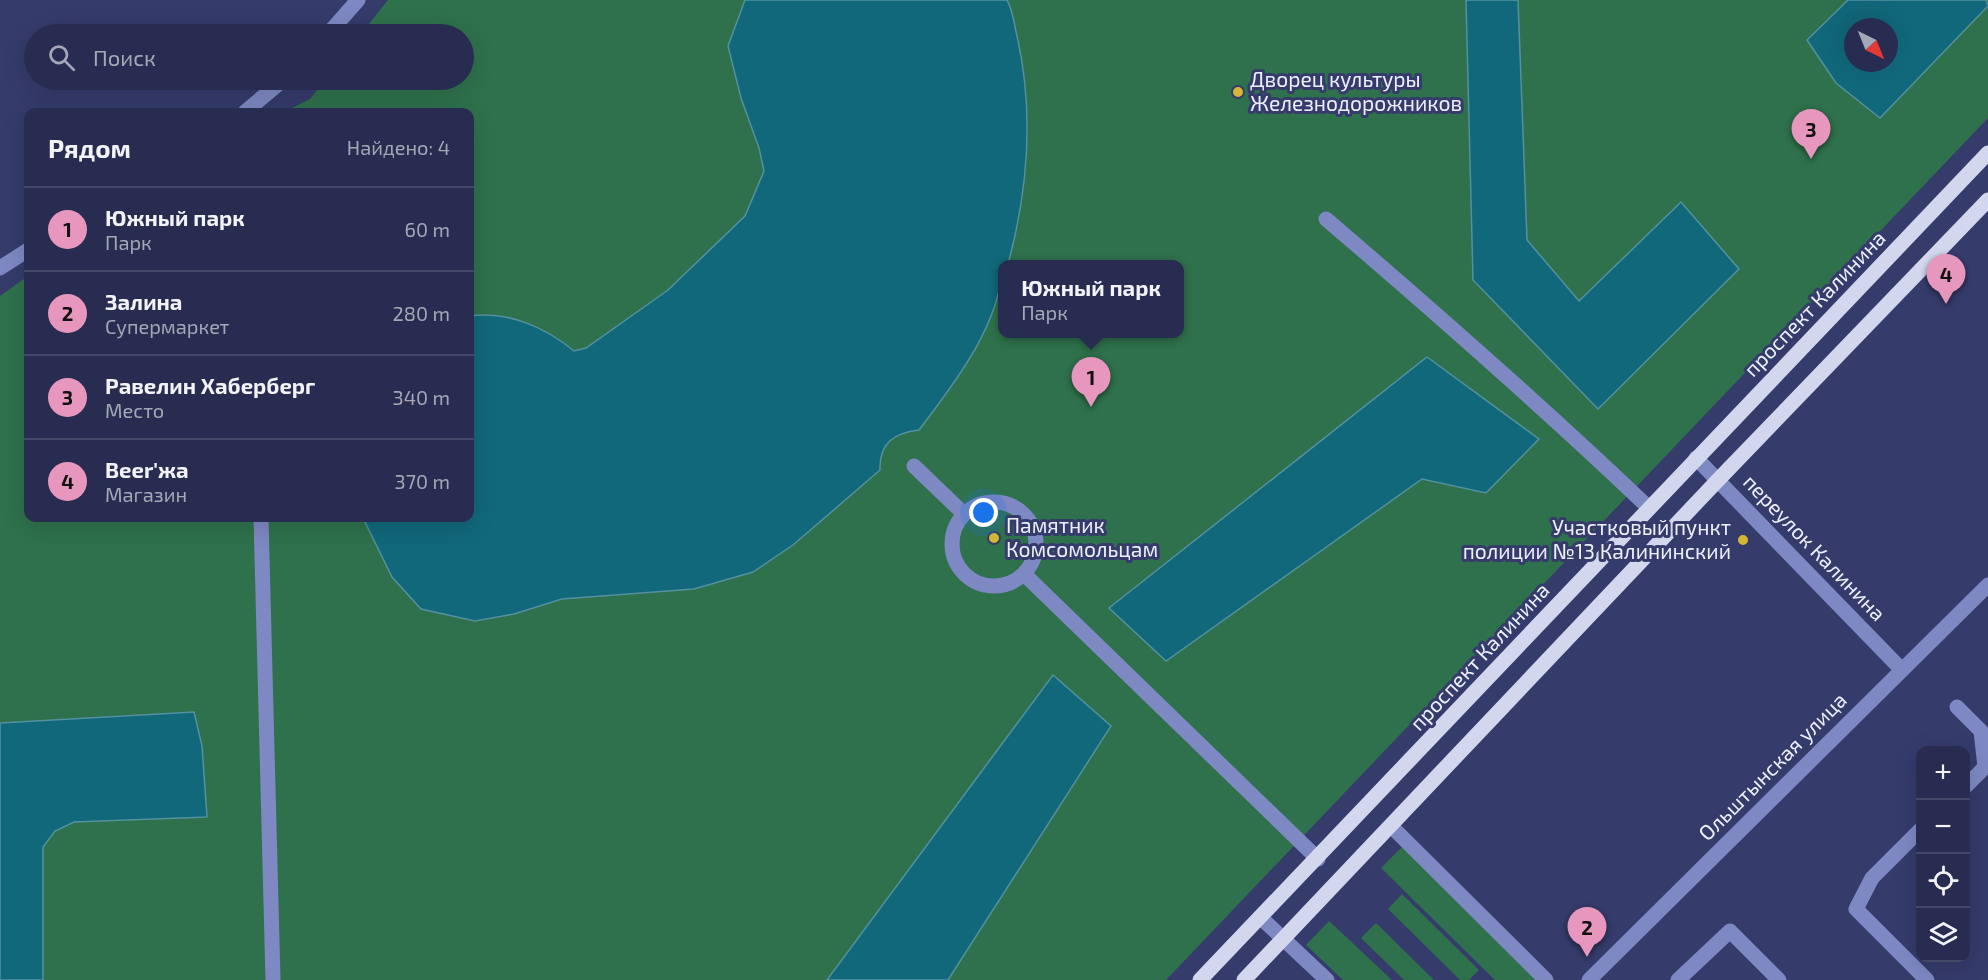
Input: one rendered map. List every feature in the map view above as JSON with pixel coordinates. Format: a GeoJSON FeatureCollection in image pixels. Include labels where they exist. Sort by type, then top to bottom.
{"type":"FeatureCollection","features":[{"type":"Feature","properties":{"kind":"main road","name":"проспект Калинина"},"geometry":{"type":"LineString","coordinates":[[1200,980],[1318,859],[1696,458],[1988,153]]}},
{"type":"Feature","properties":{"kind":"main road"},"geometry":{"type":"LineString","coordinates":[[1244,980],[1719,479],[1988,200]]}},
{"type":"Feature","properties":{"kind":"street"},"geometry":{"type":"LineString","coordinates":[[337,24],[358,0]]}},
{"type":"Feature","properties":{"kind":"street"},"geometry":{"type":"LineString","coordinates":[[252,108],[272,90]]}},
{"type":"Feature","properties":{"kind":"street"},"geometry":{"type":"LineString","coordinates":[[1326,219],[1438,314],[1589,450],[1649,508]]}},
{"type":"Feature","properties":{"kind":"street"},"geometry":{"type":"LineString","coordinates":[[0,268],[24,253]]}},
{"type":"Feature","properties":{"kind":"street","name":"переулок Калинина"},"geometry":{"type":"LineString","coordinates":[[1696,458],[1719,479],[1901,669]]}},
{"type":"Feature","properties":{"kind":"street"},"geometry":{"type":"LineString","coordinates":[[914,466],[964,514]]}},
{"type":"Feature","properties":{"kind":"street"},"geometry":{"type":"LineString","coordinates":[[994,501],[1015,507],[1024,513],[1031,522],[1037,543],[1031,565],[1024,574],[1015,581],[991,586],[979,584],[960,569],[951,547],[956,524],[964,514],[983,502],[994,501]]}},
{"type":"Feature","properties":{"kind":"street"},"geometry":{"type":"LineString","coordinates":[[261,522],[273,980]]}},
{"type":"Feature","properties":{"kind":"street"},"geometry":{"type":"LineString","coordinates":[[1024,574],[1318,859]]}},
{"type":"Feature","properties":{"kind":"street","name":"Ольштынская улица"},"geometry":{"type":"LineString","coordinates":[[1589,980],[1988,585]]}},
{"type":"Feature","properties":{"kind":"street"},"geometry":{"type":"LineString","coordinates":[[1957,707],[1981,731],[1985,766],[1970,781]]}},
{"type":"Feature","properties":{"kind":"street"},"geometry":{"type":"LineString","coordinates":[[1391,826],[1546,980]]}},
{"type":"Feature","properties":{"kind":"street"},"geometry":{"type":"LineString","coordinates":[[1916,834],[1872,878],[1856,909],[1927,980]]}},
{"type":"Feature","properties":{"kind":"street"},"geometry":{"type":"LineString","coordinates":[[1260,917],[1327,980]]}},
{"type":"Feature","properties":{"kind":"street"},"geometry":{"type":"LineString","coordinates":[[1678,980],[1730,932],[1779,980]]}},
{"type":"Feature","properties":{"kind":"shaded area"},"geometry":{"type":"Polygon","coordinates":[[[388,0],[1988,0],[1988,118],[1166,980],[0,980],[0,296],[24,279],[24,522],[474,522],[474,108],[292,108],[310,99],[317,90],[474,90],[474,24],[369,24],[388,0]]]}},
{"type":"Feature","properties":{"kind":"shaded area"},"geometry":{"type":"Polygon","coordinates":[[[745,0],[1007,0],[1017,36],[1026,93],[1026,150],[1015,236],[1009,260],[998,260],[998,293],[985,331],[960,373],[919,430],[902,434],[890,441],[882,453],[880,470],[793,545],[753,572],[694,589],[562,599],[514,614],[475,621],[421,609],[392,577],[365,522],[474,522],[474,316],[512,319],[538,328],[574,351],[586,348],[668,290],[745,216],[764,171],[759,148],[741,98],[728,46],[745,0]]]}},
{"type":"Feature","properties":{"kind":"shaded area"},"geometry":{"type":"Polygon","coordinates":[[[1466,0],[1518,0],[1527,240],[1579,301],[1681,202],[1739,269],[1598,409],[1473,280],[1466,0]]]}},
{"type":"Feature","properties":{"kind":"shaded area"},"geometry":{"type":"Polygon","coordinates":[[[1848,0],[1986,0],[1988,6],[1880,118],[1836,83],[1807,40],[1848,0]]]}},
{"type":"Feature","properties":{"kind":"shaded area"},"geometry":{"type":"Polygon","coordinates":[[[1427,357],[1539,439],[1486,493],[1422,479],[1166,661],[1109,608],[1427,357]]]}},
{"type":"Feature","properties":{"kind":"shaded area"},"geometry":{"type":"Polygon","coordinates":[[[1053,675],[1111,726],[948,980],[827,980],[1053,675]]]}},
{"type":"Feature","properties":{"kind":"shaded area"},"geometry":{"type":"Polygon","coordinates":[[[194,712],[202,746],[207,817],[74,822],[55,831],[43,847],[43,980],[0,980],[0,723],[194,712]]]}},
{"type":"Feature","properties":{"kind":"shaded area"},"geometry":{"type":"Polygon","coordinates":[[[1404,845],[1538,977],[1535,980],[1495,980],[1381,868],[1404,845]]]}},
{"type":"Feature","properties":{"kind":"shaded area"},"geometry":{"type":"Polygon","coordinates":[[[1402,894],[1479,970],[1469,980],[1460,980],[1388,909],[1402,894]]]}},
{"type":"Feature","properties":{"kind":"shaded area"},"geometry":{"type":"Polygon","coordinates":[[[1329,921],[1392,980],[1343,980],[1306,945],[1329,921]]]}},
{"type":"Feature","properties":{"kind":"shaded area"},"geometry":{"type":"Polygon","coordinates":[[[1376,923],[1434,980],[1404,980],[1361,938],[1376,923]]]}},
{"type":"Feature","properties":{"kind":"place","name":"Дворец культуры Железнодорожников"},"geometry":{"type":"Point","coordinates":[1238,92]}},
{"type":"Feature","properties":{"kind":"place","name":"Равелин Хаберберг"},"geometry":{"type":"Point","coordinates":[1811,159]}},
{"type":"Feature","properties":{"kind":"place","name":"Beer'жа"},"geometry":{"type":"Point","coordinates":[1946,304]}},
{"type":"Feature","properties":{"kind":"place","name":"Южный парк"},"geometry":{"type":"Point","coordinates":[1091,407]}},
{"type":"Feature","properties":{"kind":"place","name":"Памятник Комсомольцам"},"geometry":{"type":"Point","coordinates":[994,538]}},
{"type":"Feature","properties":{"kind":"place","name":"Участковый пункт полиции №13 Калининский"},"geometry":{"type":"Point","coordinates":[1743,540]}},
{"type":"Feature","properties":{"kind":"place","name":"Залина"},"geometry":{"type":"Point","coordinates":[1587,957]}}]}
